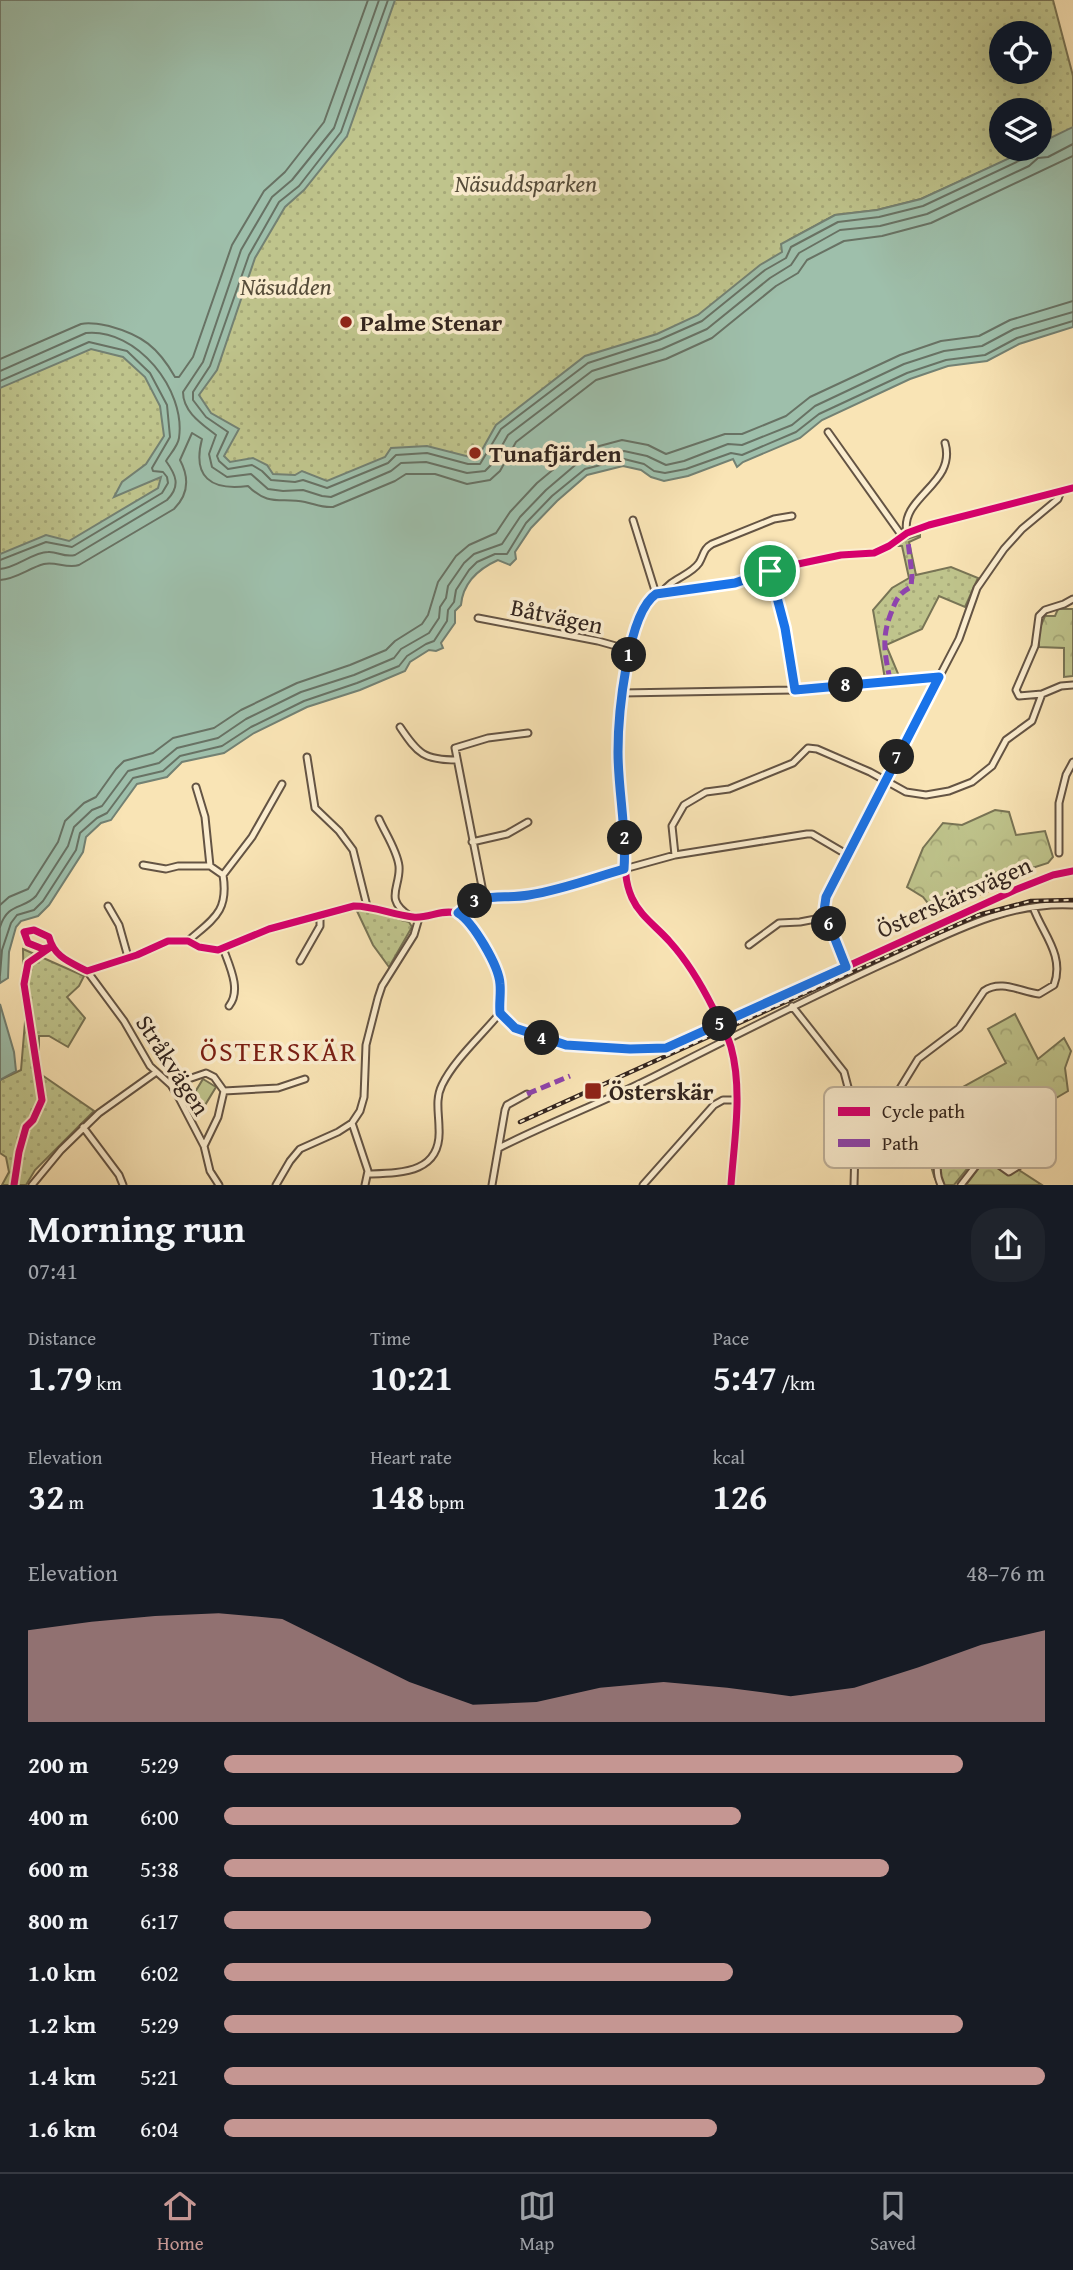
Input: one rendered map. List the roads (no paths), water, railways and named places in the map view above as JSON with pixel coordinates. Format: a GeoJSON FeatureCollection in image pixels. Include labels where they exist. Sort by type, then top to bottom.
{"type":"FeatureCollection","features":[{"type":"Feature","properties":{"kind":"street"},"geometry":{"type":"LineString","coordinates":[[828,432],[905,534]]}},
{"type":"Feature","properties":{"kind":"street"},"geometry":{"type":"LineString","coordinates":[[905,534],[913,507],[940,476],[948,452],[945,443]]}},
{"type":"Feature","properties":{"kind":"street"},"geometry":{"type":"LineString","coordinates":[[659,593],[735,583],[770,571],[841,555],[874,553],[905,534],[1073,488]]}},
{"type":"Feature","properties":{"kind":"street"},"geometry":{"type":"LineString","coordinates":[[846,967],[826,917],[826,897],[959,639],[977,588],[1022,529],[1058,499],[1061,491]]}},
{"type":"Feature","properties":{"kind":"street"},"geometry":{"type":"LineString","coordinates":[[731,1185],[736,1100],[734,1061],[728,1038],[699,980],[687,962],[636,907],[625,879],[625,826],[618,752],[622,693],[639,617],[647,602],[696,566],[704,551],[712,544],[766,522],[792,516]]}},
{"type":"Feature","properties":{"kind":"street"},"geometry":{"type":"LineString","coordinates":[[633,520],[659,593]]}},
{"type":"Feature","properties":{"kind":"street"},"geometry":{"type":"LineString","coordinates":[[770,571],[785,628],[795,690]]}},
{"type":"Feature","properties":{"kind":"street"},"geometry":{"type":"LineString","coordinates":[[1073,599],[1045,610],[1038,619],[1035,646],[1016,690],[1018,695],[1042,694],[1061,686],[1073,685]]}},
{"type":"Feature","properties":{"kind":"street","name":"Båtvägen"},"geometry":{"type":"LineString","coordinates":[[478,618],[598,641],[630,650]]}},
{"type":"Feature","properties":{"kind":"street"},"geometry":{"type":"LineString","coordinates":[[622,693],[795,690],[939,677]]}},
{"type":"Feature","properties":{"kind":"street"},"geometry":{"type":"LineString","coordinates":[[675,855],[672,826],[679,810],[689,801],[706,792],[729,789],[793,763],[808,748],[817,749],[906,792],[926,794],[949,791],[972,782],[992,766],[1011,735],[1032,721],[1042,694]]}},
{"type":"Feature","properties":{"kind":"street"},"geometry":{"type":"LineString","coordinates":[[400,727],[414,749],[423,756],[438,760],[457,760]]}},
{"type":"Feature","properties":{"kind":"street"},"geometry":{"type":"LineString","coordinates":[[484,897],[455,748],[488,738],[528,733]]}},
{"type":"Feature","properties":{"kind":"street"},"geometry":{"type":"LineString","coordinates":[[307,757],[316,808],[353,850],[367,906]]}},
{"type":"Feature","properties":{"kind":"street"},"geometry":{"type":"LineString","coordinates":[[1059,853],[1059,803],[1066,775],[1073,762]]}},
{"type":"Feature","properties":{"kind":"street"},"geometry":{"type":"LineString","coordinates":[[188,941],[217,916],[222,901],[223,874],[252,837],[282,784]]}},
{"type":"Feature","properties":{"kind":"street"},"geometry":{"type":"LineString","coordinates":[[196,787],[205,817],[210,866]]}},
{"type":"Feature","properties":{"kind":"street"},"geometry":{"type":"LineString","coordinates":[[379,819],[399,866],[394,895],[403,911],[416,918]]}},
{"type":"Feature","properties":{"kind":"street"},"geometry":{"type":"LineString","coordinates":[[472,842],[507,834],[528,822]]}},
{"type":"Feature","properties":{"kind":"street"},"geometry":{"type":"LineString","coordinates":[[458,913],[484,897],[530,895],[675,855],[812,834],[846,854]]}},
{"type":"Feature","properties":{"kind":"street"},"geometry":{"type":"LineString","coordinates":[[143,865],[166,869],[178,866],[210,866],[223,874]]}},
{"type":"Feature","properties":{"kind":"street","name":"Österskärsvägen"},"geometry":{"type":"LineString","coordinates":[[500,1013],[515,1028],[554,1042],[580,1047],[666,1048],[1015,890],[1073,870]]}},
{"type":"Feature","properties":{"kind":"street"},"geometry":{"type":"LineString","coordinates":[[499,1148],[645,1081],[792,1006],[968,926],[999,914],[1033,907],[1073,905]]}},
{"type":"Feature","properties":{"kind":"street"},"geometry":{"type":"LineString","coordinates":[[108,906],[119,925],[128,957]]}},
{"type":"Feature","properties":{"kind":"street"},"geometry":{"type":"LineString","coordinates":[[51,947],[43,949],[28,943],[24,932],[34,930],[48,937],[51,947],[62,959],[87,971],[162,943],[188,941],[206,948],[223,948],[250,935],[354,906],[367,906],[416,918],[458,913],[473,927],[498,974],[500,1013],[455,1065],[442,1085],[438,1104],[440,1142],[433,1156],[419,1167],[402,1173],[369,1174]]}},
{"type":"Feature","properties":{"kind":"street"},"geometry":{"type":"LineString","coordinates":[[901,1087],[918,1059],[959,1028],[984,991],[990,987],[1000,985],[1039,993],[1054,985],[1057,974],[1055,954],[1033,907]]}},
{"type":"Feature","properties":{"kind":"street"},"geometry":{"type":"LineString","coordinates":[[300,961],[320,926],[320,917]]}},
{"type":"Feature","properties":{"kind":"street"},"geometry":{"type":"LineString","coordinates":[[749,945],[779,923],[826,917]]}},
{"type":"Feature","properties":{"kind":"street"},"geometry":{"type":"LineString","coordinates":[[276,1185],[300,1149],[334,1135],[352,1123],[360,1111],[364,1097],[366,1045],[378,998],[382,986],[414,935],[416,918]]}},
{"type":"Feature","properties":{"kind":"street"},"geometry":{"type":"LineString","coordinates":[[223,948],[235,990],[229,1006]]}},
{"type":"Feature","properties":{"kind":"street","name":"Stråkvägen"},"geometry":{"type":"LineString","coordinates":[[87,971],[118,1012],[155,1073],[171,1085],[204,1146],[210,1171],[219,1185]]}},
{"type":"Feature","properties":{"kind":"street"},"geometry":{"type":"LineString","coordinates":[[792,1006],[844,1072],[848,1087]]}},
{"type":"Feature","properties":{"kind":"street"},"geometry":{"type":"LineString","coordinates":[[32,1185],[83,1127],[110,1103],[155,1073]]}},
{"type":"Feature","properties":{"kind":"street"},"geometry":{"type":"LineString","coordinates":[[171,1085],[206,1073],[214,1077],[224,1091],[218,1117],[204,1146]]}},
{"type":"Feature","properties":{"kind":"street"},"geometry":{"type":"LineString","coordinates":[[224,1091],[278,1088],[305,1079]]}},
{"type":"Feature","properties":{"kind":"street"},"geometry":{"type":"LineString","coordinates":[[492,1185],[507,1105],[527,1094]]}},
{"type":"Feature","properties":{"kind":"street"},"geometry":{"type":"LineString","coordinates":[[643,1185],[714,1105],[723,1100],[736,1100]]}},
{"type":"Feature","properties":{"kind":"street"},"geometry":{"type":"LineString","coordinates":[[352,1123],[369,1174],[365,1185]]}},
{"type":"Feature","properties":{"kind":"street"},"geometry":{"type":"LineString","coordinates":[[83,1127],[119,1175],[123,1185]]}},
{"type":"Feature","properties":{"kind":"street"},"geometry":{"type":"LineString","coordinates":[[938,1168],[941,1185]]}},
{"type":"Feature","properties":{"kind":"street"},"geometry":{"type":"LineString","coordinates":[[961,1185],[975,1168]]}},
{"type":"Feature","properties":{"kind":"water"},"geometry":{"type":"Polygon","coordinates":[[[0,0],[395,0],[347,136],[304,190],[285,207],[255,258],[217,370],[199,395],[211,413],[239,429],[224,456],[230,462],[253,458],[267,465],[273,474],[295,475],[302,471],[327,481],[385,457],[391,448],[427,446],[478,457],[496,425],[585,356],[657,334],[698,315],[760,265],[782,252],[781,244],[835,215],[877,210],[921,199],[1003,161],[1052,161],[1052,137],[1073,127],[1073,327],[1019,344],[987,361],[948,366],[910,379],[822,420],[800,438],[737,467],[733,459],[688,476],[664,481],[641,470],[623,466],[587,475],[531,528],[515,552],[516,559],[510,565],[498,560],[484,568],[468,583],[461,605],[455,611],[455,623],[441,643],[443,648],[429,650],[410,662],[405,671],[360,690],[307,707],[254,733],[224,753],[182,762],[167,777],[137,784],[111,820],[101,823],[86,837],[83,852],[49,905],[38,916],[21,921],[16,927],[9,952],[8,978],[0,983],[0,554],[46,535],[69,541],[158,488],[161,477],[114,497],[122,482],[146,464],[164,436],[160,406],[145,377],[123,357],[91,349],[0,388],[0,0]]]}},
{"type":"Feature","properties":{"kind":"water"},"geometry":{"type":"Polygon","coordinates":[[[0,1004],[14,1052],[16,1071],[0,1080],[0,1004]]]}},
{"type":"Feature","properties":{"kind":"railway"},"geometry":{"type":"LineString","coordinates":[[520,1122],[978,915],[1031,901],[1073,900]]}},
{"type":"Feature","properties":{"kind":"place","name":"Palme Stenar"},"geometry":{"type":"Point","coordinates":[346,322]}},
{"type":"Feature","properties":{"kind":"place","name":"Tunafjärden"},"geometry":{"type":"Point","coordinates":[475,453]}},
{"type":"Feature","properties":{"kind":"place","name":"Österskär"},"geometry":{"type":"Point","coordinates":[593,1091]}},
{"type":"Feature","properties":{"kind":"district","name":"ÖSTERSKÄR"},"geometry":{"type":"Point","coordinates":[279,1050]}},
{"type":"Feature","properties":{"kind":"park label","name":"Näsuddsparken"},"geometry":{"type":"Point","coordinates":[526,183]}},
{"type":"Feature","properties":{"kind":"park label","name":"Näsudden"},"geometry":{"type":"Point","coordinates":[286,286]}}]}
